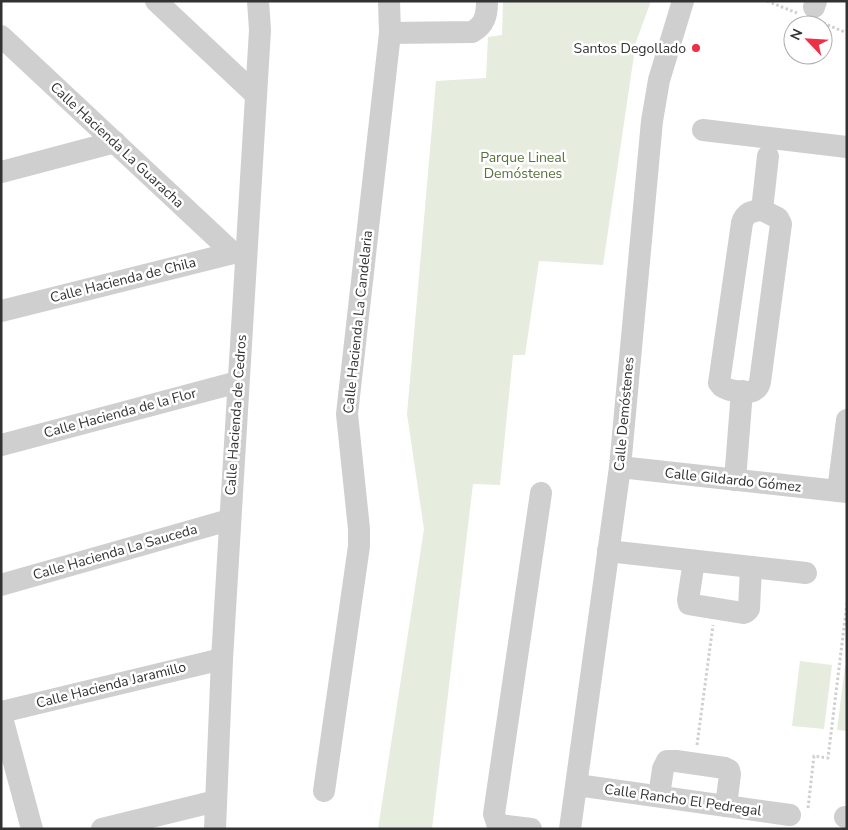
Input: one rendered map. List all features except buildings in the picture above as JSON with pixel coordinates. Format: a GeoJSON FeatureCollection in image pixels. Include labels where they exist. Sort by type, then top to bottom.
{"type":"FeatureCollection","features":[{"type":"Feature","properties":{"kind":"street"},"geometry":{"type":"LineString","coordinates":[[156,1],[256,94]]}},
{"type":"Feature","properties":{"kind":"street","name":"Calle Hacienda de Cedros"},"geometry":{"type":"LineString","coordinates":[[215,829],[229,520],[238,382],[239,254],[256,94],[260,30],[258,1]]}},
{"type":"Feature","properties":{"kind":"street","name":"Calle Hacienda La Candelaria"},"geometry":{"type":"LineString","coordinates":[[324,791],[359,546],[347,414],[390,33],[389,1]]}},
{"type":"Feature","properties":{"kind":"street"},"geometry":{"type":"LineString","coordinates":[[390,33],[472,32],[482,25],[487,12],[487,1]]}},
{"type":"Feature","properties":{"kind":"street","name":"Calle Demóstenes"},"geometry":{"type":"LineString","coordinates":[[570,829],[620,467],[652,121],[659,80],[682,1]]}},
{"type":"Feature","properties":{"kind":"street","name":"Calle Hacienda La Guaracha"},"geometry":{"type":"LineString","coordinates":[[1,36],[239,254]]}},
{"type":"Feature","properties":{"kind":"street"},"geometry":{"type":"LineString","coordinates":[[703,130],[847,147]]}},
{"type":"Feature","properties":{"kind":"street"},"geometry":{"type":"LineString","coordinates":[[1,172],[115,142]]}},
{"type":"Feature","properties":{"kind":"street"},"geometry":{"type":"LineString","coordinates":[[762,210],[768,156]]}},
{"type":"Feature","properties":{"kind":"street"},"geometry":{"type":"LineString","coordinates":[[762,210],[778,218],[780,224],[760,382],[759,386],[753,391],[742,392],[726,389],[719,382],[742,223],[749,212],[762,210]]}},
{"type":"Feature","properties":{"kind":"street","name":"Calle Hacienda de Chila"},"geometry":{"type":"LineString","coordinates":[[1,311],[239,254]]}},
{"type":"Feature","properties":{"kind":"street","name":"Calle Hacienda de la Flor"},"geometry":{"type":"LineString","coordinates":[[1,445],[238,382]]}},
{"type":"Feature","properties":{"kind":"street"},"geometry":{"type":"LineString","coordinates":[[735,480],[742,392]]}},
{"type":"Feature","properties":{"kind":"street"},"geometry":{"type":"LineString","coordinates":[[843,492],[847,420]]}},
{"type":"Feature","properties":{"kind":"street","name":"Calle Gildardo Gómez"},"geometry":{"type":"LineString","coordinates":[[620,467],[843,492]]}},
{"type":"Feature","properties":{"kind":"street"},"geometry":{"type":"LineString","coordinates":[[531,829],[500,825],[497,823],[494,814],[541,493]]}},
{"type":"Feature","properties":{"kind":"street","name":"Calle Hacienda La Sauceda"},"geometry":{"type":"LineString","coordinates":[[1,585],[229,520]]}},
{"type":"Feature","properties":{"kind":"street"},"geometry":{"type":"LineString","coordinates":[[608,551],[806,573]]}},
{"type":"Feature","properties":{"kind":"street"},"geometry":{"type":"LineString","coordinates":[[694,560],[689,604],[743,613],[748,611],[751,567]]}},
{"type":"Feature","properties":{"kind":"street","name":"Calle Hacienda Jaramillo"},"geometry":{"type":"LineString","coordinates":[[1,713],[222,658]]}},
{"type":"Feature","properties":{"kind":"street"},"geometry":{"type":"LineString","coordinates":[[1,713],[32,829]]}},
{"type":"Feature","properties":{"kind":"street"},"geometry":{"type":"LineString","coordinates":[[659,796],[663,769],[667,762],[676,761],[725,768],[729,770],[730,774],[726,806]]}},
{"type":"Feature","properties":{"kind":"street","name":"Calle Rancho El Pedregal"},"geometry":{"type":"LineString","coordinates":[[577,785],[726,806],[799,813]]}},
{"type":"Feature","properties":{"kind":"street"},"geometry":{"type":"LineString","coordinates":[[102,829],[216,801]]}},
{"type":"Feature","properties":{"kind":"path"},"geometry":{"type":"LineString","coordinates":[[799,813],[814,756],[828,758],[847,603]]}},
{"type":"Feature","properties":{"kind":"path"},"geometry":{"type":"LineString","coordinates":[[695,764],[715,609]]}},
{"type":"Feature","properties":{"kind":"green space","name":"Parque Lineal Demóstenes"},"geometry":{"type":"Polygon","coordinates":[[[503,1],[651,1],[636,42],[603,265],[539,261],[525,355],[513,355],[500,485],[473,484],[432,829],[378,829],[424,529],[407,414],[436,81],[486,78],[488,37],[502,35],[503,1]]]}},
{"type":"Feature","properties":{"kind":"green space"},"geometry":{"type":"Polygon","coordinates":[[[800,661],[832,665],[824,729],[792,726],[800,661]]]}},
{"type":"Feature","properties":{"kind":"green space"},"geometry":{"type":"Polygon","coordinates":[[[845,666],[847,666],[847,731],[837,730],[845,666]]]}},
{"type":"Feature","properties":{"kind":"place","name":"Santos Degollado"},"geometry":{"type":"Point","coordinates":[696,48]}}]}
